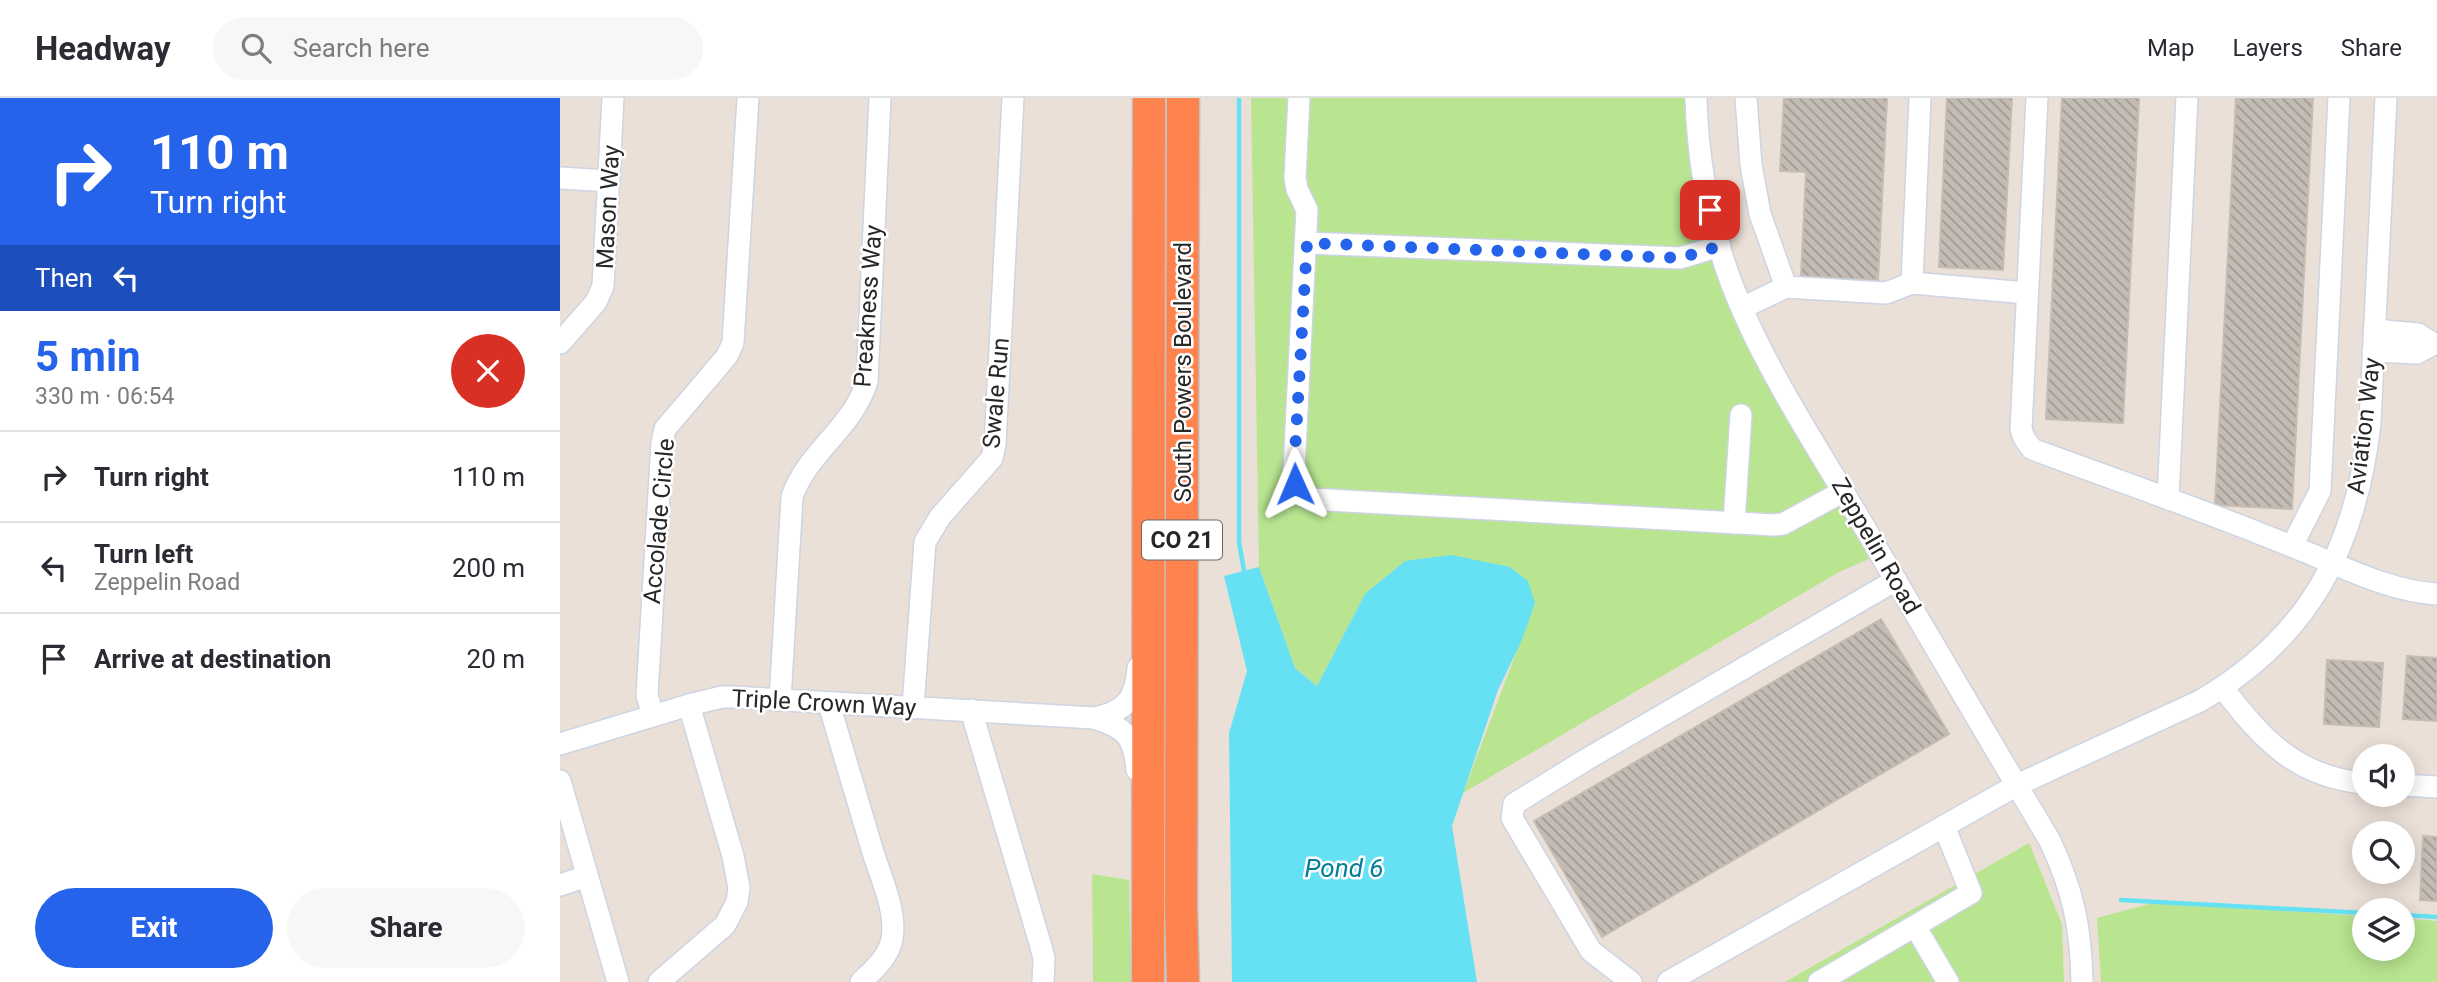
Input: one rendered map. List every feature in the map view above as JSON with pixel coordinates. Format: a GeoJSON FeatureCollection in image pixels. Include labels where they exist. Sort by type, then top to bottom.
{"type":"FeatureCollection","features":[{"type":"Feature","properties":{"kind":"highway","name":"South Powers Boulevard"},"geometry":{"type":"LineString","coordinates":[[1148,982],[1149,98]]}},
{"type":"Feature","properties":{"kind":"highway","name":"South Powers Boulevard"},"geometry":{"type":"LineString","coordinates":[[1183,98],[1183,982]]}},
{"type":"Feature","properties":{"kind":"street","name":"Mason Way"},"geometry":{"type":"LineString","coordinates":[[560,343],[596,302],[603,286],[613,98]]}},
{"type":"Feature","properties":{"kind":"street","name":"Accolade Circle"},"geometry":{"type":"LineString","coordinates":[[653,716],[647,695],[662,443],[665,429],[727,356],[733,343],[748,98]]}},
{"type":"Feature","properties":{"kind":"street","name":"Preakness Way"},"geometry":{"type":"LineString","coordinates":[[780,700],[792,497],[803,472],[855,410],[867,381],[880,98]]}},
{"type":"Feature","properties":{"kind":"street","name":"Swale Run"},"geometry":{"type":"LineString","coordinates":[[913,707],[925,542],[940,517],[992,458],[995,444],[1013,98]]}},
{"type":"Feature","properties":{"kind":"street"},"geometry":{"type":"LineString","coordinates":[[1299,98],[1295,178],[1307,210],[1294,470],[1295,484],[1300,493],[1310,499],[1783,524],[1844,491]]}},
{"type":"Feature","properties":{"kind":"street","name":"Zeppelin Road"},"geometry":{"type":"LineString","coordinates":[[1696,98],[1706,193],[1720,246],[1742,308],[1765,356],[2060,862],[2079,926],[2082,982]]}},
{"type":"Feature","properties":{"kind":"street"},"geometry":{"type":"LineString","coordinates":[[1746,98],[1751,165],[1760,214],[1786,287]]}},
{"type":"Feature","properties":{"kind":"street"},"geometry":{"type":"LineString","coordinates":[[1912,283],[1920,98]]}},
{"type":"Feature","properties":{"kind":"street"},"geometry":{"type":"LineString","coordinates":[[2037,98],[2021,429],[2032,449],[2388,585],[2424,594],[2437,594]]}},
{"type":"Feature","properties":{"kind":"street"},"geometry":{"type":"LineString","coordinates":[[2168,499],[2187,98]]}},
{"type":"Feature","properties":{"kind":"street"},"geometry":{"type":"LineString","coordinates":[[2291,546],[2320,491],[2339,98]]}},
{"type":"Feature","properties":{"kind":"street","name":"Aviation Way"},"geometry":{"type":"LineString","coordinates":[[1668,982],[2017,785],[2138,731],[2223,688],[2274,646],[2313,598],[2333,564],[2349,524],[2365,464],[2386,98]]}},
{"type":"Feature","properties":{"kind":"street"},"geometry":{"type":"LineString","coordinates":[[560,178],[609,181]]}},
{"type":"Feature","properties":{"kind":"street"},"geometry":{"type":"LineString","coordinates":[[1307,243],[1680,258],[1720,246]]}},
{"type":"Feature","properties":{"kind":"street"},"geometry":{"type":"LineString","coordinates":[[1742,308],[1786,287],[1886,293],[1912,283],[2027,293]]}},
{"type":"Feature","properties":{"kind":"street"},"geometry":{"type":"LineString","coordinates":[[2374,340],[2417,353],[2435,344]]}},
{"type":"Feature","properties":{"kind":"street"},"geometry":{"type":"LineString","coordinates":[[1734,523],[1741,415]]}},
{"type":"Feature","properties":{"kind":"street","name":"Triple Crown Way"},"geometry":{"type":"LineString","coordinates":[[1094,718],[1123,707],[1137,683],[1148,551]]}},
{"type":"Feature","properties":{"kind":"street"},"geometry":{"type":"LineString","coordinates":[[1631,982],[1591,951],[1512,818],[1514,804],[1896,579]]}},
{"type":"Feature","properties":{"kind":"street"},"geometry":{"type":"LineString","coordinates":[[2223,688],[2252,726],[2287,756],[2328,776],[2352,781]]}},
{"type":"Feature","properties":{"kind":"street","name":"Triple Crown Way"},"geometry":{"type":"LineString","coordinates":[[560,744],[722,697],[1094,718],[1111,723],[1123,731],[1136,750],[1147,896]]}},
{"type":"Feature","properties":{"kind":"street"},"geometry":{"type":"LineString","coordinates":[[829,704],[885,892],[892,926],[892,941],[886,954],[861,982]]}},
{"type":"Feature","properties":{"kind":"street"},"geometry":{"type":"LineString","coordinates":[[659,982],[725,925],[737,902],[739,888],[733,856],[689,705]]}},
{"type":"Feature","properties":{"kind":"street"},"geometry":{"type":"LineString","coordinates":[[971,710],[1044,958],[1043,982]]}},
{"type":"Feature","properties":{"kind":"street"},"geometry":{"type":"LineString","coordinates":[[560,781],[618,982]]}},
{"type":"Feature","properties":{"kind":"street"},"geometry":{"type":"LineString","coordinates":[[2415,786],[2437,787]]}},
{"type":"Feature","properties":{"kind":"street"},"geometry":{"type":"LineString","coordinates":[[1819,982],[1972,893],[1944,826]]}},
{"type":"Feature","properties":{"kind":"street"},"geometry":{"type":"LineString","coordinates":[[560,884],[587,876]]}},
{"type":"Feature","properties":{"kind":"street"},"geometry":{"type":"LineString","coordinates":[[1915,926],[1948,982]]}},
{"type":"Feature","properties":{"kind":"green space"},"geometry":{"type":"Polygon","coordinates":[[[1251,98],[1697,98],[1714,227],[1871,558],[1839,572],[1463,793],[1535,603],[1365,594],[1317,686],[1295,668],[1259,567],[1251,98]]]}},
{"type":"Feature","properties":{"kind":"green space"},"geometry":{"type":"Polygon","coordinates":[[[2029,843],[2062,924],[2064,982],[1785,982],[2029,843]]]}},
{"type":"Feature","properties":{"kind":"green space"},"geometry":{"type":"Polygon","coordinates":[[[1092,874],[1129,880],[1131,982],[1093,982],[1092,874]]]}},
{"type":"Feature","properties":{"kind":"green space"},"geometry":{"type":"Polygon","coordinates":[[[2156,902],[2352,915],[2352,961],[2415,961],[2415,919],[2437,921],[2437,982],[2101,982],[2097,918],[2156,902]]]}},
{"type":"Feature","properties":{"kind":"water","name":"Pond 6"},"geometry":{"type":"Polygon","coordinates":[[[1451,555],[1510,567],[1528,581],[1535,603],[1521,642],[1498,690],[1452,826],[1477,982],[1232,982],[1229,733],[1247,671],[1224,576],[1259,567],[1295,668],[1317,686],[1365,594],[1405,561],[1451,555]]]}},
{"type":"Feature","properties":{"kind":"building"},"geometry":{"type":"Polygon","coordinates":[[[1784,98],[1887,98],[1878,280],[1801,276],[1806,172],[1780,171],[1784,98]]]}},
{"type":"Feature","properties":{"kind":"building"},"geometry":{"type":"Polygon","coordinates":[[[1947,98],[2012,98],[2003,270],[1939,267],[1947,98]]]}},
{"type":"Feature","properties":{"kind":"building"},"geometry":{"type":"Polygon","coordinates":[[[2062,98],[2139,98],[2123,423],[2046,419],[2062,98]]]}},
{"type":"Feature","properties":{"kind":"building"},"geometry":{"type":"Polygon","coordinates":[[[2236,98],[2313,98],[2292,509],[2215,505],[2236,98]]]}},
{"type":"Feature","properties":{"kind":"building"},"geometry":{"type":"Polygon","coordinates":[[[1881,619],[1949,734],[1602,937],[1534,821],[1881,619]]]}},
{"type":"Feature","properties":{"kind":"building"},"geometry":{"type":"Polygon","coordinates":[[[2407,656],[2437,658],[2437,721],[2403,719],[2407,656]]]}},
{"type":"Feature","properties":{"kind":"building"},"geometry":{"type":"Polygon","coordinates":[[[2327,660],[2383,663],[2379,727],[2324,724],[2327,660]]]}},
{"type":"Feature","properties":{"kind":"building"},"geometry":{"type":"Polygon","coordinates":[[[2423,836],[2437,837],[2437,901],[2420,900],[2423,836]]]}},
{"type":"Feature","properties":{"kind":"waterway"},"geometry":{"type":"LineString","coordinates":[[1239,98],[1239,542],[1245,576]]}},
{"type":"Feature","properties":{"kind":"waterway"},"geometry":{"type":"LineString","coordinates":[[2121,900],[2352,912]]}},
{"type":"Feature","properties":{"kind":"waterway"},"geometry":{"type":"LineString","coordinates":[[2415,916],[2437,917]]}},
{"type":"Feature","properties":{"kind":"route"},"geometry":{"type":"LineString","coordinates":[[1295,484],[1307,243],[1680,258],[1720,246],[1710,210]]}}]}
